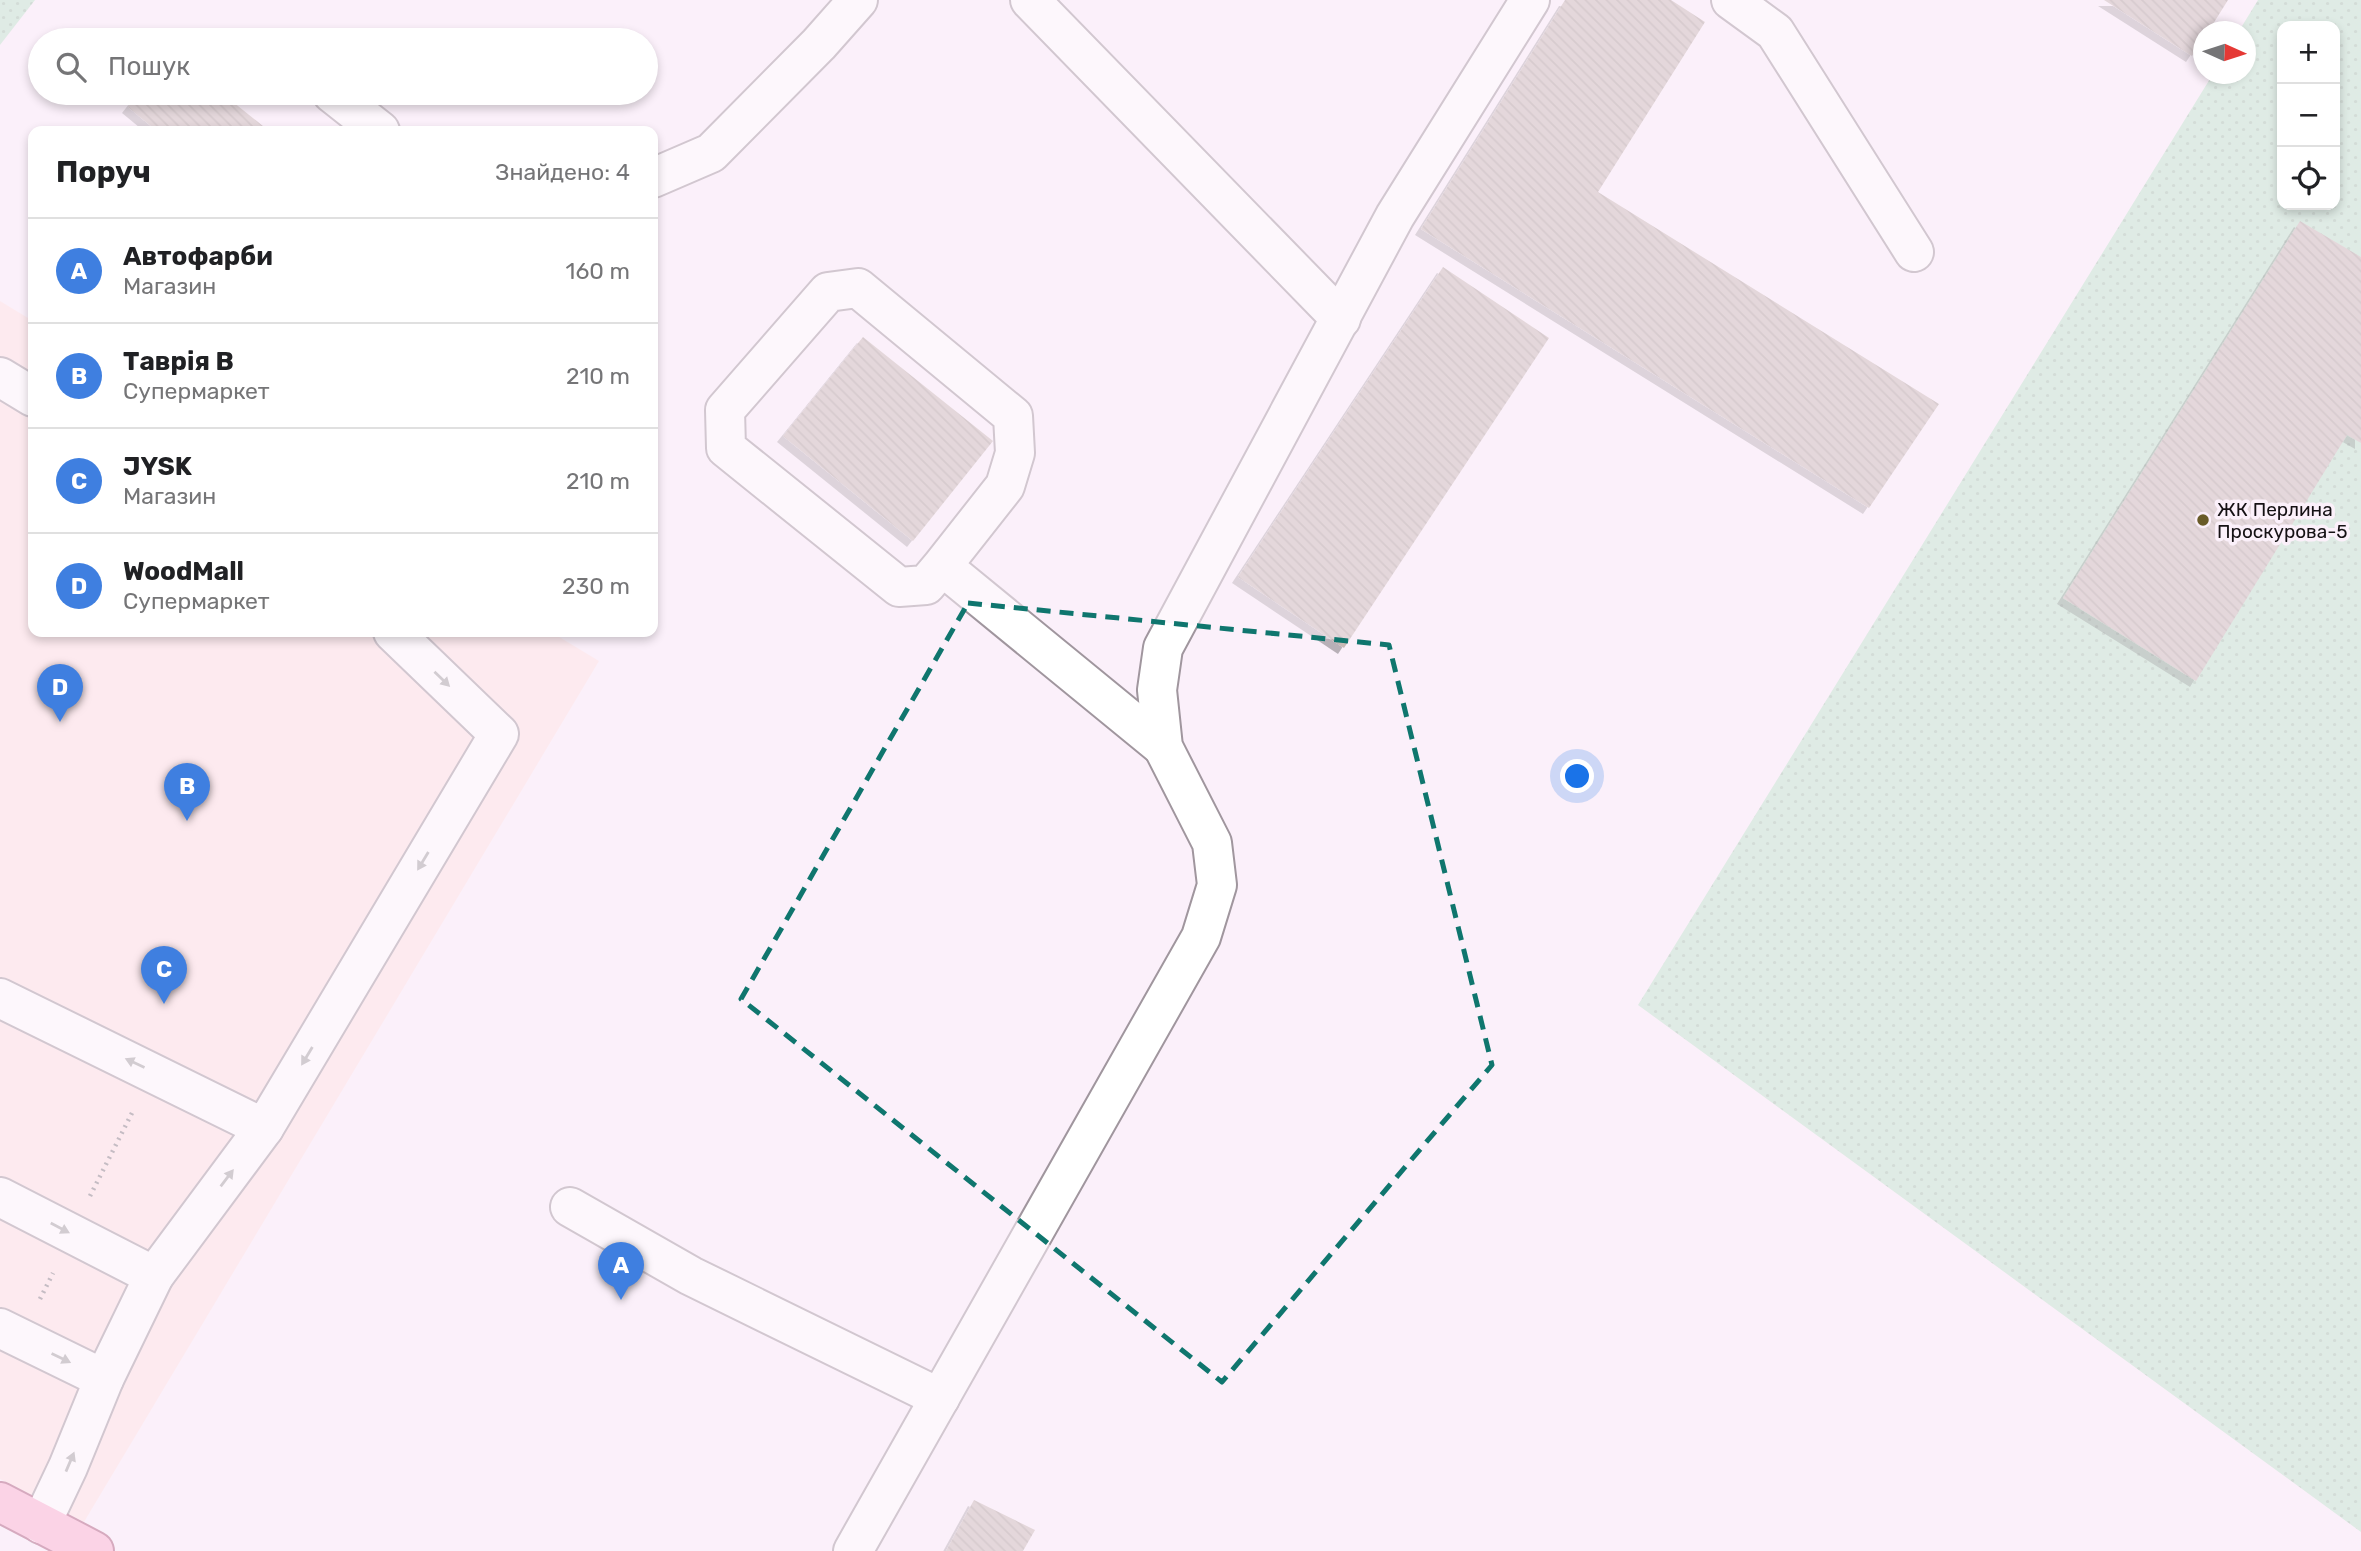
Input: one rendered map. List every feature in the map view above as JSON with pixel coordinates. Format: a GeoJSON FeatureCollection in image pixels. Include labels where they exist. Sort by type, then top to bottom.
{"type":"FeatureCollection","features":[{"type":"Feature","properties":{"kind":"main road"},"geometry":{"type":"LineString","coordinates":[[0,1502],[94,1551]]}},
{"type":"Feature","properties":{"kind":"lane"},"geometry":{"type":"LineString","coordinates":[[658,176],[710,153],[819,44],[858,0]]}},
{"type":"Feature","properties":{"kind":"lane"},"geometry":{"type":"LineString","coordinates":[[1030,0],[1341,319]]}},
{"type":"Feature","properties":{"kind":"lane"},"geometry":{"type":"LineString","coordinates":[[853,1551],[1201,937],[1217,885],[1212,843],[1163,747],[1157,690],[1163,648],[1395,216],[1531,0]]}},
{"type":"Feature","properties":{"kind":"lane"},"geometry":{"type":"LineString","coordinates":[[1731,0],[1775,32],[1914,252]]}},
{"type":"Feature","properties":{"kind":"lane"},"geometry":{"type":"LineString","coordinates":[[347,105],[374,126]]}},
{"type":"Feature","properties":{"kind":"lane"},"geometry":{"type":"LineString","coordinates":[[858,288],[1013,416],[1015,453],[1005,486],[942,566],[926,585],[899,587],[726,448],[726,410],[828,292],[858,288]]}},
{"type":"Feature","properties":{"kind":"lane"},"geometry":{"type":"LineString","coordinates":[[0,377],[28,394]]}},
{"type":"Feature","properties":{"kind":"lane"},"geometry":{"type":"LineString","coordinates":[[942,566],[1163,747]]}},
{"type":"Feature","properties":{"kind":"lane"},"geometry":{"type":"LineString","coordinates":[[41,1524],[104,1379],[154,1276],[264,1128],[499,734],[398,637]]}},
{"type":"Feature","properties":{"kind":"lane"},"geometry":{"type":"LineString","coordinates":[[0,998],[264,1128]]}},
{"type":"Feature","properties":{"kind":"lane"},"geometry":{"type":"LineString","coordinates":[[0,1196],[154,1276]]}},
{"type":"Feature","properties":{"kind":"lane"},"geometry":{"type":"LineString","coordinates":[[570,1207],[691,1276],[940,1398]]}},
{"type":"Feature","properties":{"kind":"lane"},"geometry":{"type":"LineString","coordinates":[[0,1328],[104,1379]]}},
{"type":"Feature","properties":{"kind":"highlighted area"},"geometry":{"type":"Polygon","coordinates":[[[968,603],[1389,645],[1492,1065],[1222,1382],[741,999],[968,603]]]}},
{"type":"Feature","properties":{"kind":"shaded area"},"geometry":{"type":"Polygon","coordinates":[[[0,301],[28,318],[28,637],[559,637],[599,661],[84,1522],[0,1479],[0,301]]]}},
{"type":"Feature","properties":{"kind":"green space"},"geometry":{"type":"Polygon","coordinates":[[[0,0],[35,0],[0,45],[0,0]]]}},
{"type":"Feature","properties":{"kind":"green space"},"geometry":{"type":"Polygon","coordinates":[[[2258,0],[2361,0],[2361,1532],[1638,1005],[2207,84],[2256,84],[2256,21],[2245,21],[2258,0]]]}},
{"type":"Feature","properties":{"kind":"building"},"geometry":{"type":"Polygon","coordinates":[[[1565,0],[1671,0],[1705,22],[1598,192],[1939,404],[1869,508],[1421,229],[1565,0]]]}},
{"type":"Feature","properties":{"kind":"building"},"geometry":{"type":"Polygon","coordinates":[[[2104,0],[2228,0],[2215,21],[2193,21],[2192,56],[2104,0]]]}},
{"type":"Feature","properties":{"kind":"building"},"geometry":{"type":"Polygon","coordinates":[[[237,105],[263,126],[151,126],[128,107],[237,105]]]}},
{"type":"Feature","properties":{"kind":"building","name":"ЖК Перлина Проскурова-5"},"geometry":{"type":"Polygon","coordinates":[[[2300,221],[2361,257],[2361,443],[2347,435],[2196,681],[2063,598],[2300,221]]]}},
{"type":"Feature","properties":{"kind":"building"},"geometry":{"type":"Polygon","coordinates":[[[1443,267],[1549,338],[1344,648],[1238,577],[1443,267]]]}},
{"type":"Feature","properties":{"kind":"building"},"geometry":{"type":"Polygon","coordinates":[[[863,337],[993,441],[913,541],[783,436],[863,337]]]}},
{"type":"Feature","properties":{"kind":"building"},"geometry":{"type":"Polygon","coordinates":[[[974,1500],[1035,1530],[1023,1551],[946,1551],[974,1500]]]}},
{"type":"Feature","properties":{"kind":"place","name":"ЖК Перлина Проскурова-5"},"geometry":{"type":"Point","coordinates":[2203,520]}},
{"type":"Feature","properties":{"kind":"place","name":"WoodMall"},"geometry":{"type":"Point","coordinates":[60,722]}},
{"type":"Feature","properties":{"kind":"place","name":"Таврія В"},"geometry":{"type":"Point","coordinates":[187,821]}},
{"type":"Feature","properties":{"kind":"place","name":"JYSK"},"geometry":{"type":"Point","coordinates":[164,1004]}},
{"type":"Feature","properties":{"kind":"place","name":"Автофарби"},"geometry":{"type":"Point","coordinates":[621,1300]}}]}
